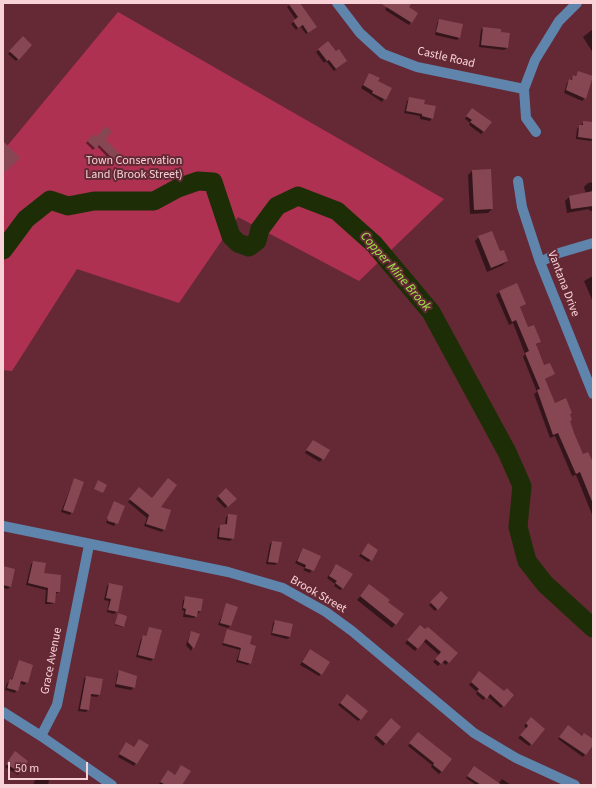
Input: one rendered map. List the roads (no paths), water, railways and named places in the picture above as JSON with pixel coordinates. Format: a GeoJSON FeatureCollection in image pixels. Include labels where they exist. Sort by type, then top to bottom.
{"type":"FeatureCollection","features":[{"type":"Feature","properties":{"kind":"street","name":"Castle Road"},"geometry":{"type":"LineString","coordinates":[[337,3],[360,33],[383,54],[417,67],[524,89]]}},
{"type":"Feature","properties":{"kind":"street"},"geometry":{"type":"LineString","coordinates":[[536,132],[526,118],[524,89],[536,60],[559,21],[577,3]]}},
{"type":"Feature","properties":{"kind":"street","name":"Vantana Drive"},"geometry":{"type":"LineString","coordinates":[[518,181],[522,207],[540,262],[593,394]]}},
{"type":"Feature","properties":{"kind":"street"},"geometry":{"type":"LineString","coordinates":[[540,262],[559,253],[593,243]]}},
{"type":"Feature","properties":{"kind":"street","name":"Brook Street"},"geometry":{"type":"LineString","coordinates":[[3,526],[89,545],[228,572],[289,591],[326,612],[352,631],[474,733],[516,758],[575,785]]}},
{"type":"Feature","properties":{"kind":"street","name":"Grace Avenue"},"geometry":{"type":"LineString","coordinates":[[41,736],[56,705],[89,545]]}},
{"type":"Feature","properties":{"kind":"street"},"geometry":{"type":"LineString","coordinates":[[3,712],[41,736],[112,785]]}},
{"type":"Feature","properties":{"kind":"waterway","name":"Copper Mine Brook"},"geometry":{"type":"LineString","coordinates":[[3,250],[26,219],[50,200],[68,206],[94,201],[154,201],[178,188],[198,181],[213,182],[231,236],[238,243],[249,247],[257,241],[260,229],[277,206],[298,196],[337,211],[374,244],[431,312],[507,452],[522,486],[518,527],[527,561],[545,584],[593,628]]}},
{"type":"Feature","properties":{"kind":"park label","name":"Town Conservation Land (Brook Street)"},"geometry":{"type":"Point","coordinates":[134,168]}}]}
